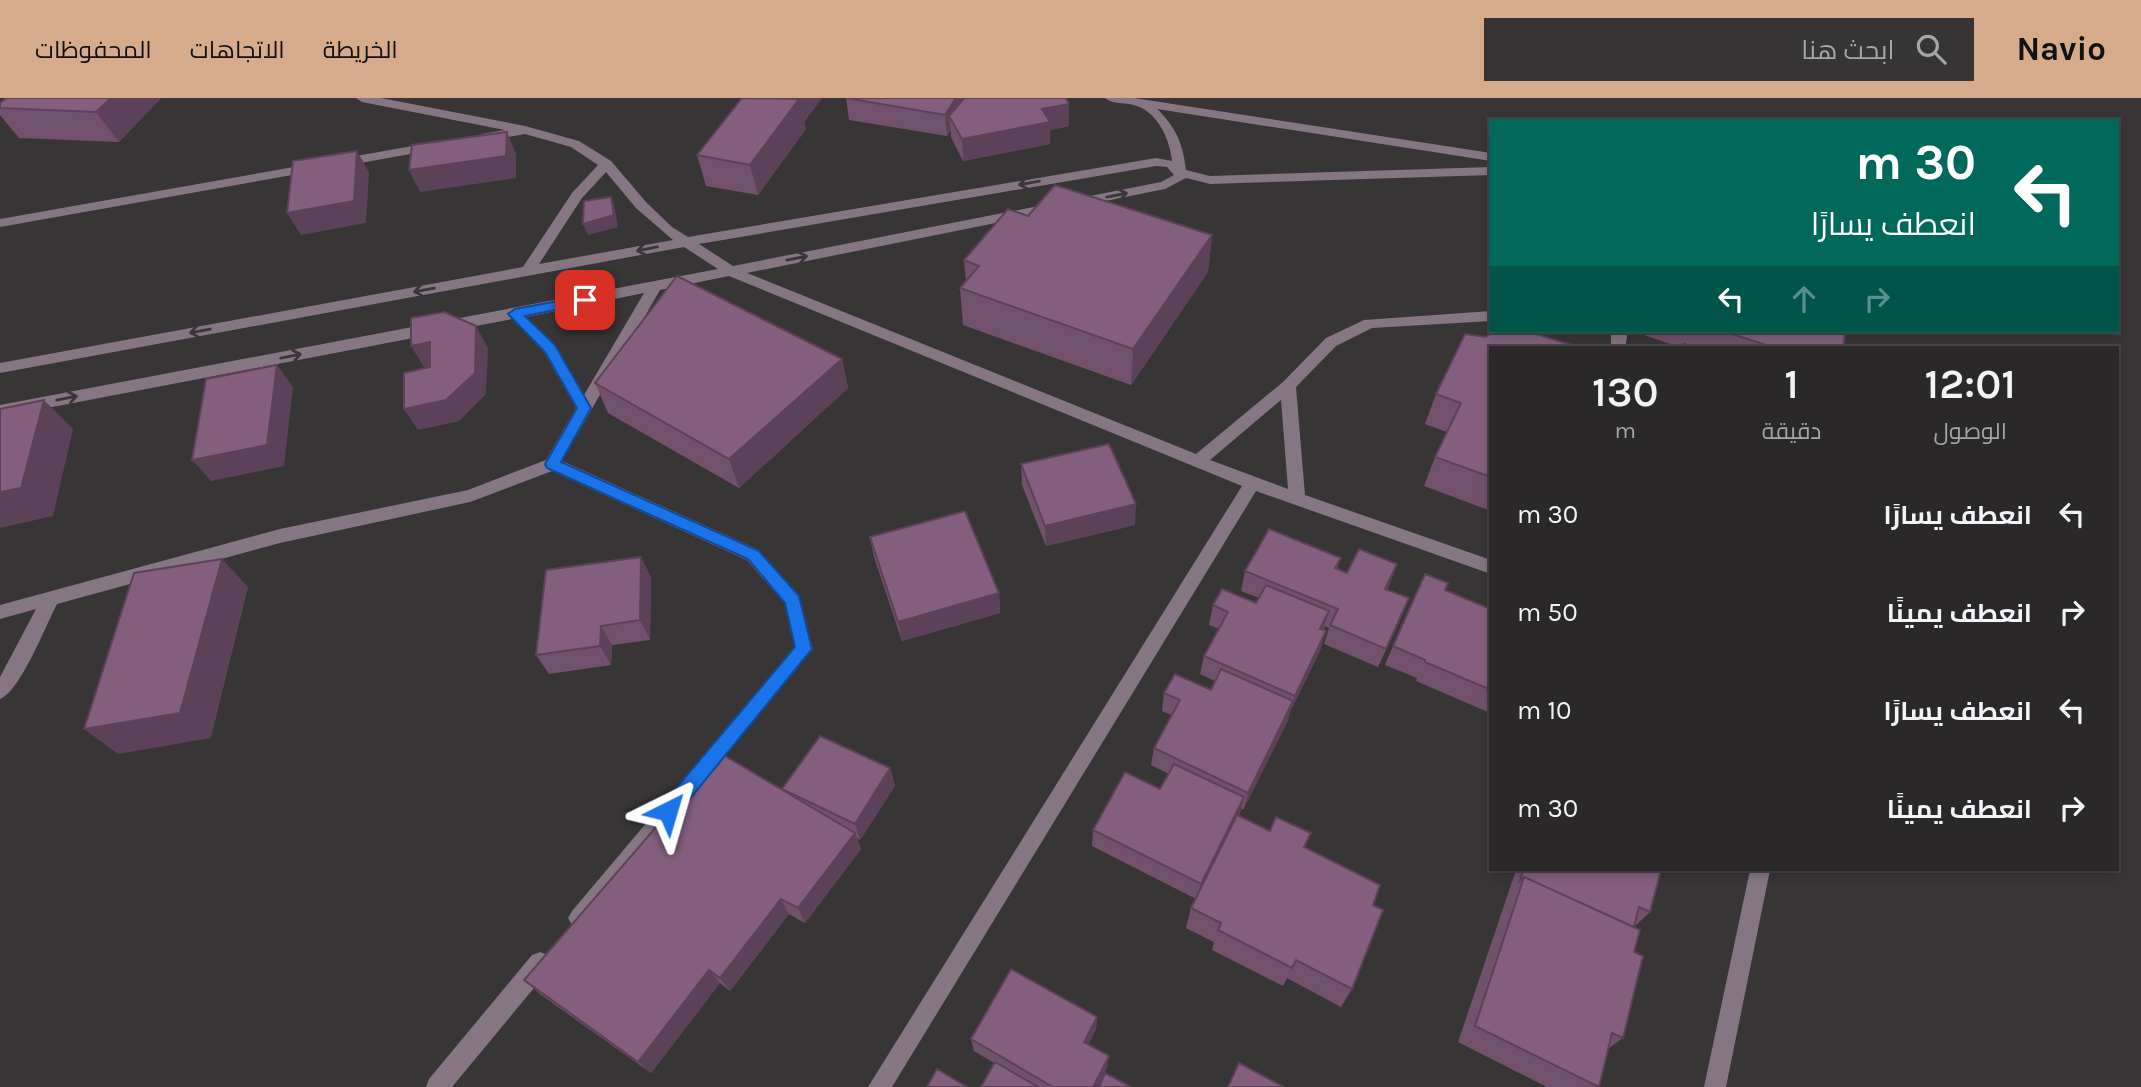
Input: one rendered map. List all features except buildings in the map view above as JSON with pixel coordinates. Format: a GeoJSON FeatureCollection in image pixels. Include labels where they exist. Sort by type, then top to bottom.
{"type":"FeatureCollection","features":[{"type":"Feature","properties":{"kind":"street"},"geometry":{"type":"LineString","coordinates":[[362,98],[525,130],[575,144],[606,164],[641,205],[667,230],[730,271],[1252,483],[1489,566]]}},
{"type":"Feature","properties":{"kind":"street"},"geometry":{"type":"LineString","coordinates":[[1111,98],[1489,157]]}},
{"type":"Feature","properties":{"kind":"street"},"geometry":{"type":"LineString","coordinates":[[0,411],[515,314],[1165,185],[1176,181],[1180,172],[1176,142],[1169,126],[1143,103]]}},
{"type":"Feature","properties":{"kind":"street"},"geometry":{"type":"LineString","coordinates":[[471,140],[525,130]]}},
{"type":"Feature","properties":{"kind":"street"},"geometry":{"type":"LineString","coordinates":[[0,223],[444,144]]}},
{"type":"Feature","properties":{"kind":"street"},"geometry":{"type":"LineString","coordinates":[[0,368],[686,242],[1156,162],[1171,164],[1180,172],[1210,180],[1489,171]]}},
{"type":"Feature","properties":{"kind":"street"},"geometry":{"type":"LineString","coordinates":[[528,271],[577,196],[606,164]]}},
{"type":"Feature","properties":{"kind":"street"},"geometry":{"type":"LineString","coordinates":[[0,612],[279,536],[470,496],[552,464],[655,286]]}},
{"type":"Feature","properties":{"kind":"street"},"geometry":{"type":"LineString","coordinates":[[515,314],[550,349],[584,408]]}},
{"type":"Feature","properties":{"kind":"street"},"geometry":{"type":"LineString","coordinates":[[1199,460],[1288,386],[1331,342],[1369,323],[1489,316]]}},
{"type":"Feature","properties":{"kind":"street"},"geometry":{"type":"LineString","coordinates":[[1454,317],[1489,329]]}},
{"type":"Feature","properties":{"kind":"street"},"geometry":{"type":"LineString","coordinates":[[1288,386],[1297,497]]}},
{"type":"Feature","properties":{"kind":"street"},"geometry":{"type":"LineString","coordinates":[[552,464],[753,555],[793,601],[804,649],[570,928]]}},
{"type":"Feature","properties":{"kind":"street"},"geometry":{"type":"LineString","coordinates":[[879,1087],[1252,483]]}},
{"type":"Feature","properties":{"kind":"street"},"geometry":{"type":"LineString","coordinates":[[0,691],[10,678],[50,600]]}},
{"type":"Feature","properties":{"kind":"street"},"geometry":{"type":"LineString","coordinates":[[1715,1087],[1759,871]]}},
{"type":"Feature","properties":{"kind":"street"},"geometry":{"type":"LineString","coordinates":[[437,1087],[553,949]]}},
{"type":"Feature","properties":{"kind":"route"},"geometry":{"type":"LineString","coordinates":[[585,300],[515,314],[550,349],[584,408],[552,464],[753,555],[793,601],[804,649],[668,811]]}}]}
